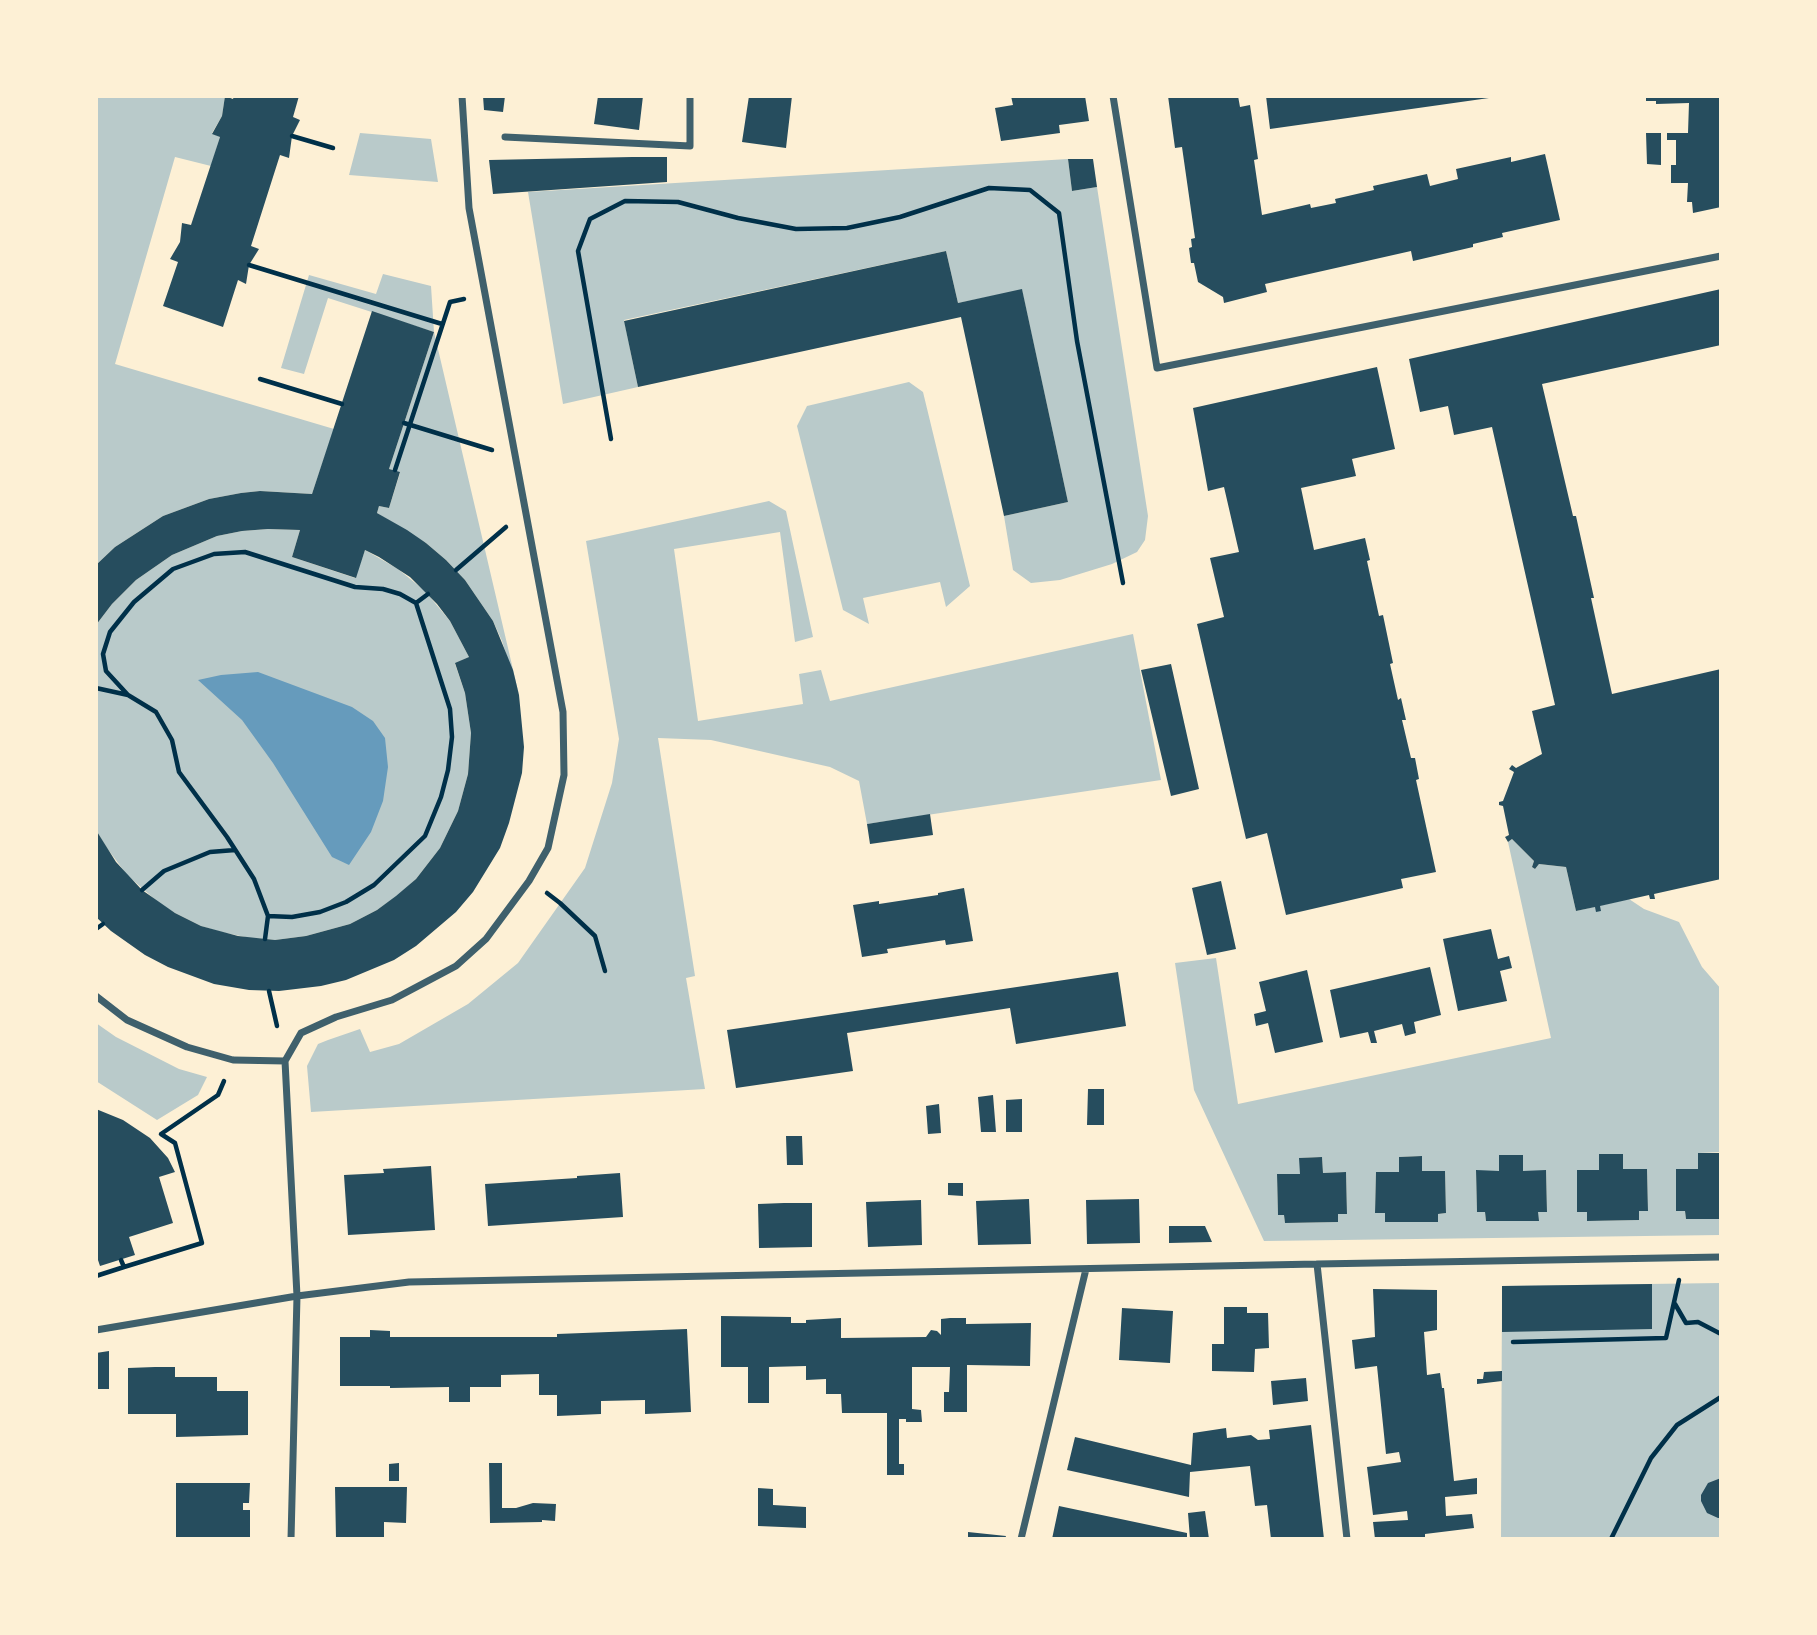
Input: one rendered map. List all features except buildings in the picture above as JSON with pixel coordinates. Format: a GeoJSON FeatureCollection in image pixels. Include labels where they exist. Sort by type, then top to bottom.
{"type":"FeatureCollection","features":[{"type":"Feature","properties":{"kind":"street"},"geometry":{"type":"LineString","coordinates":[[291,1539],[297,1296],[285,1061],[301,1033],[336,1017],[392,1000],[456,966],[486,939],[529,881],[548,848],[564,775],[563,712],[469,208],[462,96]]}},
{"type":"Feature","properties":{"kind":"street"},"geometry":{"type":"LineString","coordinates":[[505,137],[690,146],[691,96]]}},
{"type":"Feature","properties":{"kind":"street"},"geometry":{"type":"LineString","coordinates":[[1113,96],[1157,368],[1721,257]]}},
{"type":"Feature","properties":{"kind":"street"},"geometry":{"type":"LineString","coordinates":[[96,996],[127,1020],[187,1047],[233,1060],[285,1061]]}},
{"type":"Feature","properties":{"kind":"street"},"geometry":{"type":"LineString","coordinates":[[96,1330],[297,1296],[409,1282],[1721,1257]]}},
{"type":"Feature","properties":{"kind":"street"},"geometry":{"type":"LineString","coordinates":[[1317,1264],[1347,1539]]}},
{"type":"Feature","properties":{"kind":"street"},"geometry":{"type":"LineString","coordinates":[[1021,1539],[1086,1269]]}},
{"type":"Feature","properties":{"kind":"path"},"geometry":{"type":"LineString","coordinates":[[292,136],[333,148]]}},
{"type":"Feature","properties":{"kind":"path"},"geometry":{"type":"LineString","coordinates":[[611,439],[578,251],[590,219],[625,201],[678,202],[738,218],[796,229],[847,228],[900,217],[989,188],[1030,190],[1059,213],[1077,341],[1123,583]]}},
{"type":"Feature","properties":{"kind":"path"},"geometry":{"type":"LineString","coordinates":[[249,265],[442,324]]}},
{"type":"Feature","properties":{"kind":"path"},"geometry":{"type":"LineString","coordinates":[[395,470],[407,424],[450,302]]}},
{"type":"Feature","properties":{"kind":"path"},"geometry":{"type":"LineString","coordinates":[[260,379],[342,404]]}},
{"type":"Feature","properties":{"kind":"path"},"geometry":{"type":"LineString","coordinates":[[407,424],[516,457]]}},
{"type":"Feature","properties":{"kind":"path"},"geometry":{"type":"LineString","coordinates":[[456,570],[526,510]]}},
{"type":"Feature","properties":{"kind":"path"},"geometry":{"type":"LineString","coordinates":[[265,939],[268,916],[254,879],[179,772],[172,740],[156,712],[128,695],[106,671],[103,654],[110,632],[134,602],[173,569],[214,554],[245,552],[355,587],[383,589],[400,594],[416,603],[450,709],[452,737],[448,770],[441,797],[425,836],[374,885],[346,902],[320,912],[268,916]]}},
{"type":"Feature","properties":{"kind":"path"},"geometry":{"type":"LineString","coordinates":[[416,603],[428,594]]}},
{"type":"Feature","properties":{"kind":"path"},"geometry":{"type":"LineString","coordinates":[[96,688],[128,695]]}},
{"type":"Feature","properties":{"kind":"path"},"geometry":{"type":"LineString","coordinates":[[142,890],[164,871],[210,852],[235,850]]}},
{"type":"Feature","properties":{"kind":"path"},"geometry":{"type":"LineString","coordinates":[[529,881],[560,903],[595,936],[605,971]]}},
{"type":"Feature","properties":{"kind":"path"},"geometry":{"type":"LineString","coordinates":[[96,929],[103,924]]}},
{"type":"Feature","properties":{"kind":"path"},"geometry":{"type":"LineString","coordinates":[[96,1276],[202,1243],[175,1143],[161,1135],[218,1095],[233,1060]]}},
{"type":"Feature","properties":{"kind":"path"},"geometry":{"type":"LineString","coordinates":[[121,1260],[124,1267]]}},
{"type":"Feature","properties":{"kind":"path"},"geometry":{"type":"LineString","coordinates":[[1513,1342],[1666,1338],[1679,1283]]}},
{"type":"Feature","properties":{"kind":"path"},"geometry":{"type":"LineString","coordinates":[[1675,1304],[1686,1323],[1698,1322],[1721,1334]]}},
{"type":"Feature","properties":{"kind":"path"},"geometry":{"type":"LineString","coordinates":[[1611,1539],[1651,1458],[1677,1425],[1721,1397]]}},
{"type":"Feature","properties":{"kind":"shaded area"},"geometry":{"type":"Polygon","coordinates":[[[96,96],[225,96],[222,116],[212,133],[220,137],[211,166],[175,157],[115,364],[334,429],[312,494],[260,491],[209,499],[163,516],[115,547],[96,565],[96,96]]]}},
{"type":"Feature","properties":{"kind":"shaded area"},"geometry":{"type":"Polygon","coordinates":[[[360,133],[431,139],[438,182],[349,175],[360,133]]]}},
{"type":"Feature","properties":{"kind":"shaded area"},"geometry":{"type":"Polygon","coordinates":[[[1068,159],[1072,191],[1097,187],[1148,516],[1145,540],[1137,552],[1112,564],[1060,580],[1031,583],[1013,570],[1004,516],[1068,502],[1022,290],[958,303],[946,251],[624,320],[638,387],[563,404],[528,192],[1068,159]]]}},
{"type":"Feature","properties":{"kind":"shaded area"},"geometry":{"type":"Polygon","coordinates":[[[383,274],[431,286],[434,332],[328,298],[304,374],[281,368],[309,275],[376,294],[383,274]]]}},
{"type":"Feature","properties":{"kind":"shaded area"},"geometry":{"type":"Polygon","coordinates":[[[434,332],[519,695],[493,621],[465,580],[426,543],[377,513],[379,506],[389,508],[400,473],[389,469],[434,332]]]}},
{"type":"Feature","properties":{"kind":"shaded area"},"geometry":{"type":"Polygon","coordinates":[[[909,382],[923,392],[970,586],[946,607],[940,582],[863,598],[869,624],[843,610],[797,426],[807,406],[909,382]]]}},
{"type":"Feature","properties":{"kind":"shaded area"},"geometry":{"type":"Polygon","coordinates":[[[769,501],[786,511],[813,637],[795,642],[780,532],[674,549],[698,721],[803,704],[799,674],[821,670],[830,701],[1133,634],[1161,780],[867,824],[859,781],[830,767],[711,740],[658,738],[695,976],[686,978],[705,1089],[311,1112],[307,1066],[318,1044],[360,1029],[370,1052],[399,1044],[468,1004],[518,963],[585,868],[612,783],[619,739],[586,541],[769,501]]]}},
{"type":"Feature","properties":{"kind":"shaded area"},"geometry":{"type":"Polygon","coordinates":[[[268,529],[300,530],[292,557],[355,578],[365,550],[398,569],[425,591],[450,621],[469,657],[455,664],[465,693],[471,733],[468,774],[458,811],[440,848],[416,879],[377,910],[350,924],[306,936],[275,940],[221,932],[175,913],[127,875],[96,830],[96,625],[136,580],[172,555],[217,536],[268,529]]]}},
{"type":"Feature","properties":{"kind":"shaded area"},"geometry":{"type":"Polygon","coordinates":[[[1512,839],[1534,861],[1532,867],[1535,869],[1539,864],[1566,867],[1576,911],[1629,899],[1644,909],[1679,922],[1702,967],[1721,989],[1721,1152],[1699,1153],[1698,1169],[1676,1169],[1676,1210],[1685,1211],[1686,1219],[1721,1219],[1721,1235],[1264,1241],[1194,1090],[1175,963],[1216,958],[1238,1104],[1551,1038],[1508,842],[1512,839]],[[1599,1154],[1599,1170],[1577,1171],[1577,1211],[1587,1212],[1588,1221],[1639,1220],[1639,1211],[1648,1211],[1647,1169],[1623,1169],[1622,1154],[1599,1154]],[[1499,1155],[1499,1171],[1476,1171],[1477,1212],[1485,1212],[1486,1221],[1538,1221],[1538,1212],[1547,1211],[1546,1171],[1523,1171],[1522,1155],[1499,1155]],[[1422,1156],[1399,1157],[1399,1172],[1376,1172],[1375,1212],[1385,1213],[1386,1222],[1438,1221],[1438,1214],[1446,1213],[1445,1171],[1422,1171],[1422,1156]],[[1322,1157],[1300,1158],[1300,1174],[1277,1174],[1278,1215],[1284,1215],[1285,1223],[1338,1222],[1338,1214],[1347,1214],[1346,1172],[1323,1173],[1322,1157]]]}},
{"type":"Feature","properties":{"kind":"shaded area"},"geometry":{"type":"Polygon","coordinates":[[[96,1023],[116,1037],[179,1069],[207,1077],[198,1095],[157,1120],[96,1081],[96,1023]]]}},
{"type":"Feature","properties":{"kind":"shaded area"},"geometry":{"type":"Polygon","coordinates":[[[1721,1283],[1721,1539],[1501,1539],[1502,1286],[1721,1283]]]}},
{"type":"Feature","properties":{"kind":"water"},"geometry":{"type":"Polygon","coordinates":[[[258,672],[352,707],[373,721],[385,738],[388,767],[383,801],[371,832],[349,865],[332,857],[273,763],[242,720],[198,680],[258,672]]]}}]}
